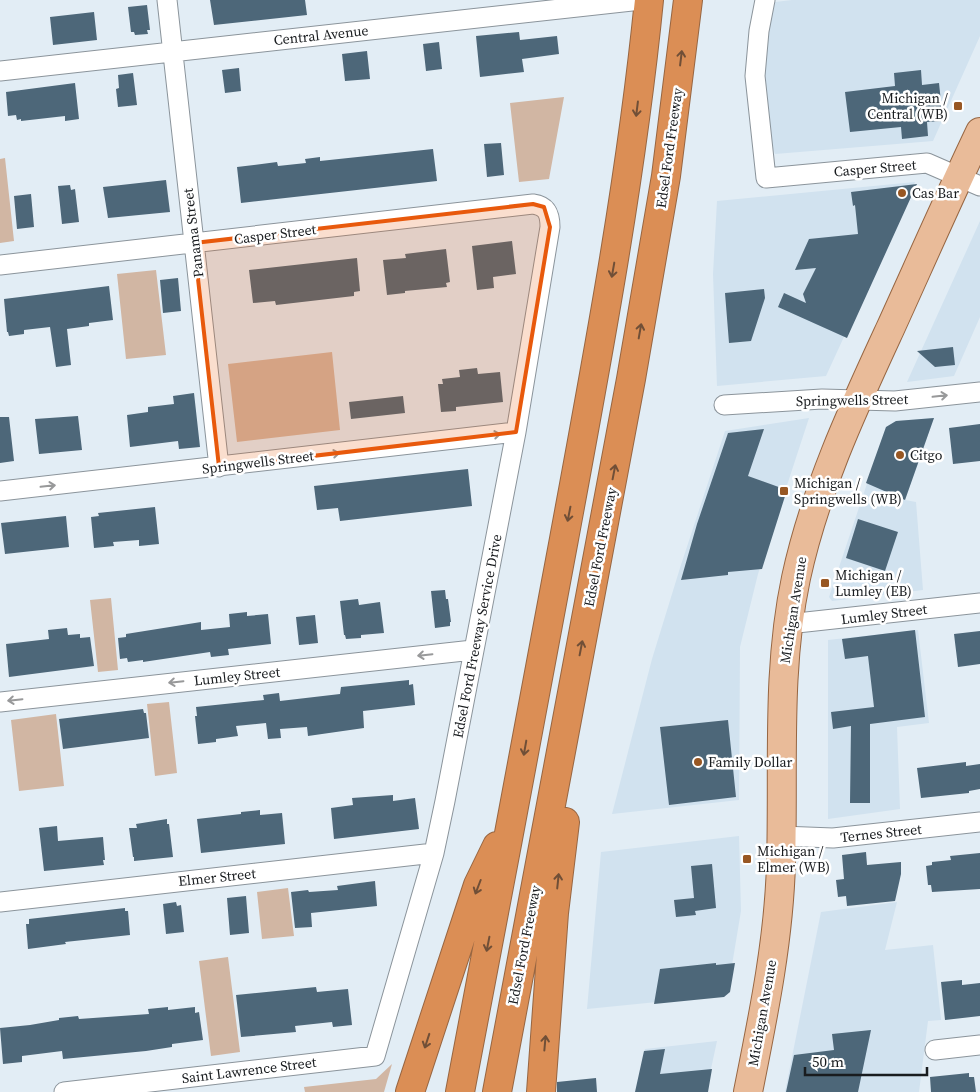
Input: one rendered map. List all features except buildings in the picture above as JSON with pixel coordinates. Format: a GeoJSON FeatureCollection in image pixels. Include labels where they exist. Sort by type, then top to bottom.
{"type":"FeatureCollection","features":[{"type":"Feature","properties":{"kind":"highway"},"geometry":{"type":"LineString","coordinates":[[460,1092],[514,811],[618,244],[643,60],[649,0]]}},
{"type":"Feature","properties":{"kind":"highway","name":"Edsel Ford Freeway"},"geometry":{"type":"LineString","coordinates":[[496,1092],[628,397],[666,176],[688,0]]}},
{"type":"Feature","properties":{"kind":"highway"},"geometry":{"type":"LineString","coordinates":[[541,1092],[554,913],[575,751],[572,696]]}},
{"type":"Feature","properties":{"kind":"highway"},"geometry":{"type":"LineString","coordinates":[[410,1092],[478,885],[514,811]]}},
{"type":"Feature","properties":{"kind":"main road","name":"Michigan Avenue"},"geometry":{"type":"LineString","coordinates":[[748,1092],[763,1019],[778,913],[781,836],[782,691],[788,624],[796,578],[829,467],[857,400],[970,181],[980,132]]}},
{"type":"Feature","properties":{"kind":"street","name":"Panama Street"},"geometry":{"type":"LineString","coordinates":[[167,0],[220,467]]}},
{"type":"Feature","properties":{"kind":"street","name":"Central Avenue"},"geometry":{"type":"LineString","coordinates":[[0,70],[573,5],[641,0]]}},
{"type":"Feature","properties":{"kind":"street","name":"Casper Street"},"geometry":{"type":"LineString","coordinates":[[765,0],[759,31],[755,76],[766,178],[927,163],[970,181]]}},
{"type":"Feature","properties":{"kind":"street","name":"Casper Street"},"geometry":{"type":"LineString","coordinates":[[0,265],[534,204],[540,205],[548,211]]}},
{"type":"Feature","properties":{"kind":"street","name":"Edsel Ford Freeway Service Drive"},"geometry":{"type":"LineString","coordinates":[[375,1056],[434,853],[455,751],[516,432],[550,227],[548,211]]}},
{"type":"Feature","properties":{"kind":"street","name":"Springwells Street"},"geometry":{"type":"LineString","coordinates":[[724,405],[822,399],[895,402],[980,392]]}},
{"type":"Feature","properties":{"kind":"street","name":"Springwells Street"},"geometry":{"type":"LineString","coordinates":[[0,491],[516,432]]}},
{"type":"Feature","properties":{"kind":"street","name":"Lumley Street"},"geometry":{"type":"LineString","coordinates":[[788,624],[980,603]]}},
{"type":"Feature","properties":{"kind":"street","name":"Lumley Street"},"geometry":{"type":"LineString","coordinates":[[0,702],[473,650]]}},
{"type":"Feature","properties":{"kind":"street","name":"Ternes Street"},"geometry":{"type":"LineString","coordinates":[[781,836],[833,838],[980,822]]}},
{"type":"Feature","properties":{"kind":"street","name":"Elmer Street"},"geometry":{"type":"LineString","coordinates":[[0,902],[434,853]]}},
{"type":"Feature","properties":{"kind":"street"},"geometry":{"type":"LineString","coordinates":[[935,1050],[980,1045]]}},
{"type":"Feature","properties":{"kind":"street","name":"Saint Lawrence Street"},"geometry":{"type":"LineString","coordinates":[[64,1092],[375,1056]]}},
{"type":"Feature","properties":{"kind":"highlighted area"},"geometry":{"type":"Polygon","coordinates":[[[533,204],[544,207],[550,227],[516,432],[219,467],[194,243],[533,204]]]}},
{"type":"Feature","properties":{"kind":"shaded area"},"geometry":{"type":"Polygon","coordinates":[[[792,0],[980,0],[980,36],[933,141],[775,154],[762,121],[759,67],[775,2],[792,0]]]}},
{"type":"Feature","properties":{"kind":"shaded area"},"geometry":{"type":"Polygon","coordinates":[[[564,97],[549,179],[519,182],[510,103],[564,97]]]}},
{"type":"Feature","properties":{"kind":"shaded area"},"geometry":{"type":"Polygon","coordinates":[[[5,158],[14,241],[0,243],[0,159],[5,158]]]}},
{"type":"Feature","properties":{"kind":"shaded area"},"geometry":{"type":"Polygon","coordinates":[[[915,182],[826,376],[717,386],[713,274],[717,201],[915,182]]]}},
{"type":"Feature","properties":{"kind":"shaded area"},"geometry":{"type":"Polygon","coordinates":[[[980,221],[980,317],[954,376],[907,382],[980,221]]]}},
{"type":"Feature","properties":{"kind":"shaded area"},"geometry":{"type":"Polygon","coordinates":[[[156,270],[166,355],[126,359],[117,274],[156,270]]]}},
{"type":"Feature","properties":{"kind":"shaded area"},"geometry":{"type":"Polygon","coordinates":[[[332,352],[340,430],[237,442],[228,364],[332,352]]]}},
{"type":"Feature","properties":{"kind":"shaded area"},"geometry":{"type":"Polygon","coordinates":[[[809,418],[758,574],[740,647],[739,800],[612,814],[652,659],[725,431],[809,418]]]}},
{"type":"Feature","properties":{"kind":"shaded area"},"geometry":{"type":"Polygon","coordinates":[[[934,418],[905,500],[916,502],[923,590],[832,601],[829,597],[886,427],[896,421],[934,418]]]}},
{"type":"Feature","properties":{"kind":"shaded area"},"geometry":{"type":"Polygon","coordinates":[[[111,598],[118,670],[98,672],[90,600],[111,598]]]}},
{"type":"Feature","properties":{"kind":"shaded area"},"geometry":{"type":"Polygon","coordinates":[[[918,630],[929,723],[897,727],[900,809],[828,819],[828,640],[918,630]]]}},
{"type":"Feature","properties":{"kind":"shaded area"},"geometry":{"type":"Polygon","coordinates":[[[169,702],[177,773],[155,776],[147,704],[169,702]]]}},
{"type":"Feature","properties":{"kind":"shaded area"},"geometry":{"type":"Polygon","coordinates":[[[56,714],[64,786],[19,791],[11,720],[56,714]]]}},
{"type":"Feature","properties":{"kind":"shaded area"},"geometry":{"type":"Polygon","coordinates":[[[739,836],[741,911],[727,995],[587,1009],[601,852],[739,836]]]}},
{"type":"Feature","properties":{"kind":"shaded area"},"geometry":{"type":"Polygon","coordinates":[[[288,888],[294,936],[262,939],[257,892],[288,888]]]}},
{"type":"Feature","properties":{"kind":"shaded area"},"geometry":{"type":"Polygon","coordinates":[[[897,902],[885,950],[933,945],[941,1020],[928,1021],[919,1092],[785,1092],[821,912],[897,902]]]}},
{"type":"Feature","properties":{"kind":"shaded area"},"geometry":{"type":"Polygon","coordinates":[[[228,957],[240,1052],[211,1056],[199,961],[228,957]]]}},
{"type":"Feature","properties":{"kind":"shaded area"},"geometry":{"type":"Polygon","coordinates":[[[717,1041],[706,1092],[637,1092],[645,1049],[717,1041]]]}},
{"type":"Feature","properties":{"kind":"shaded area"},"geometry":{"type":"Polygon","coordinates":[[[392,1064],[384,1092],[305,1092],[304,1087],[376,1079],[392,1064]]]}},
{"type":"Feature","properties":{"kind":"place","name":"Michigan / Central (WB)"},"geometry":{"type":"Point","coordinates":[958,106]}},
{"type":"Feature","properties":{"kind":"place","name":"Cas Bar"},"geometry":{"type":"Point","coordinates":[902,193]}},
{"type":"Feature","properties":{"kind":"place","name":"Citgo"},"geometry":{"type":"Point","coordinates":[900,455]}},
{"type":"Feature","properties":{"kind":"place","name":"Michigan / Springwells (WB)"},"geometry":{"type":"Point","coordinates":[784,491]}},
{"type":"Feature","properties":{"kind":"place","name":"Michigan / Lumley (EB)"},"geometry":{"type":"Point","coordinates":[825,583]}},
{"type":"Feature","properties":{"kind":"place","name":"Family Dollar"},"geometry":{"type":"Point","coordinates":[698,762]}},
{"type":"Feature","properties":{"kind":"place","name":"Michigan / Elmer (WB)"},"geometry":{"type":"Point","coordinates":[747,859]}}]}
